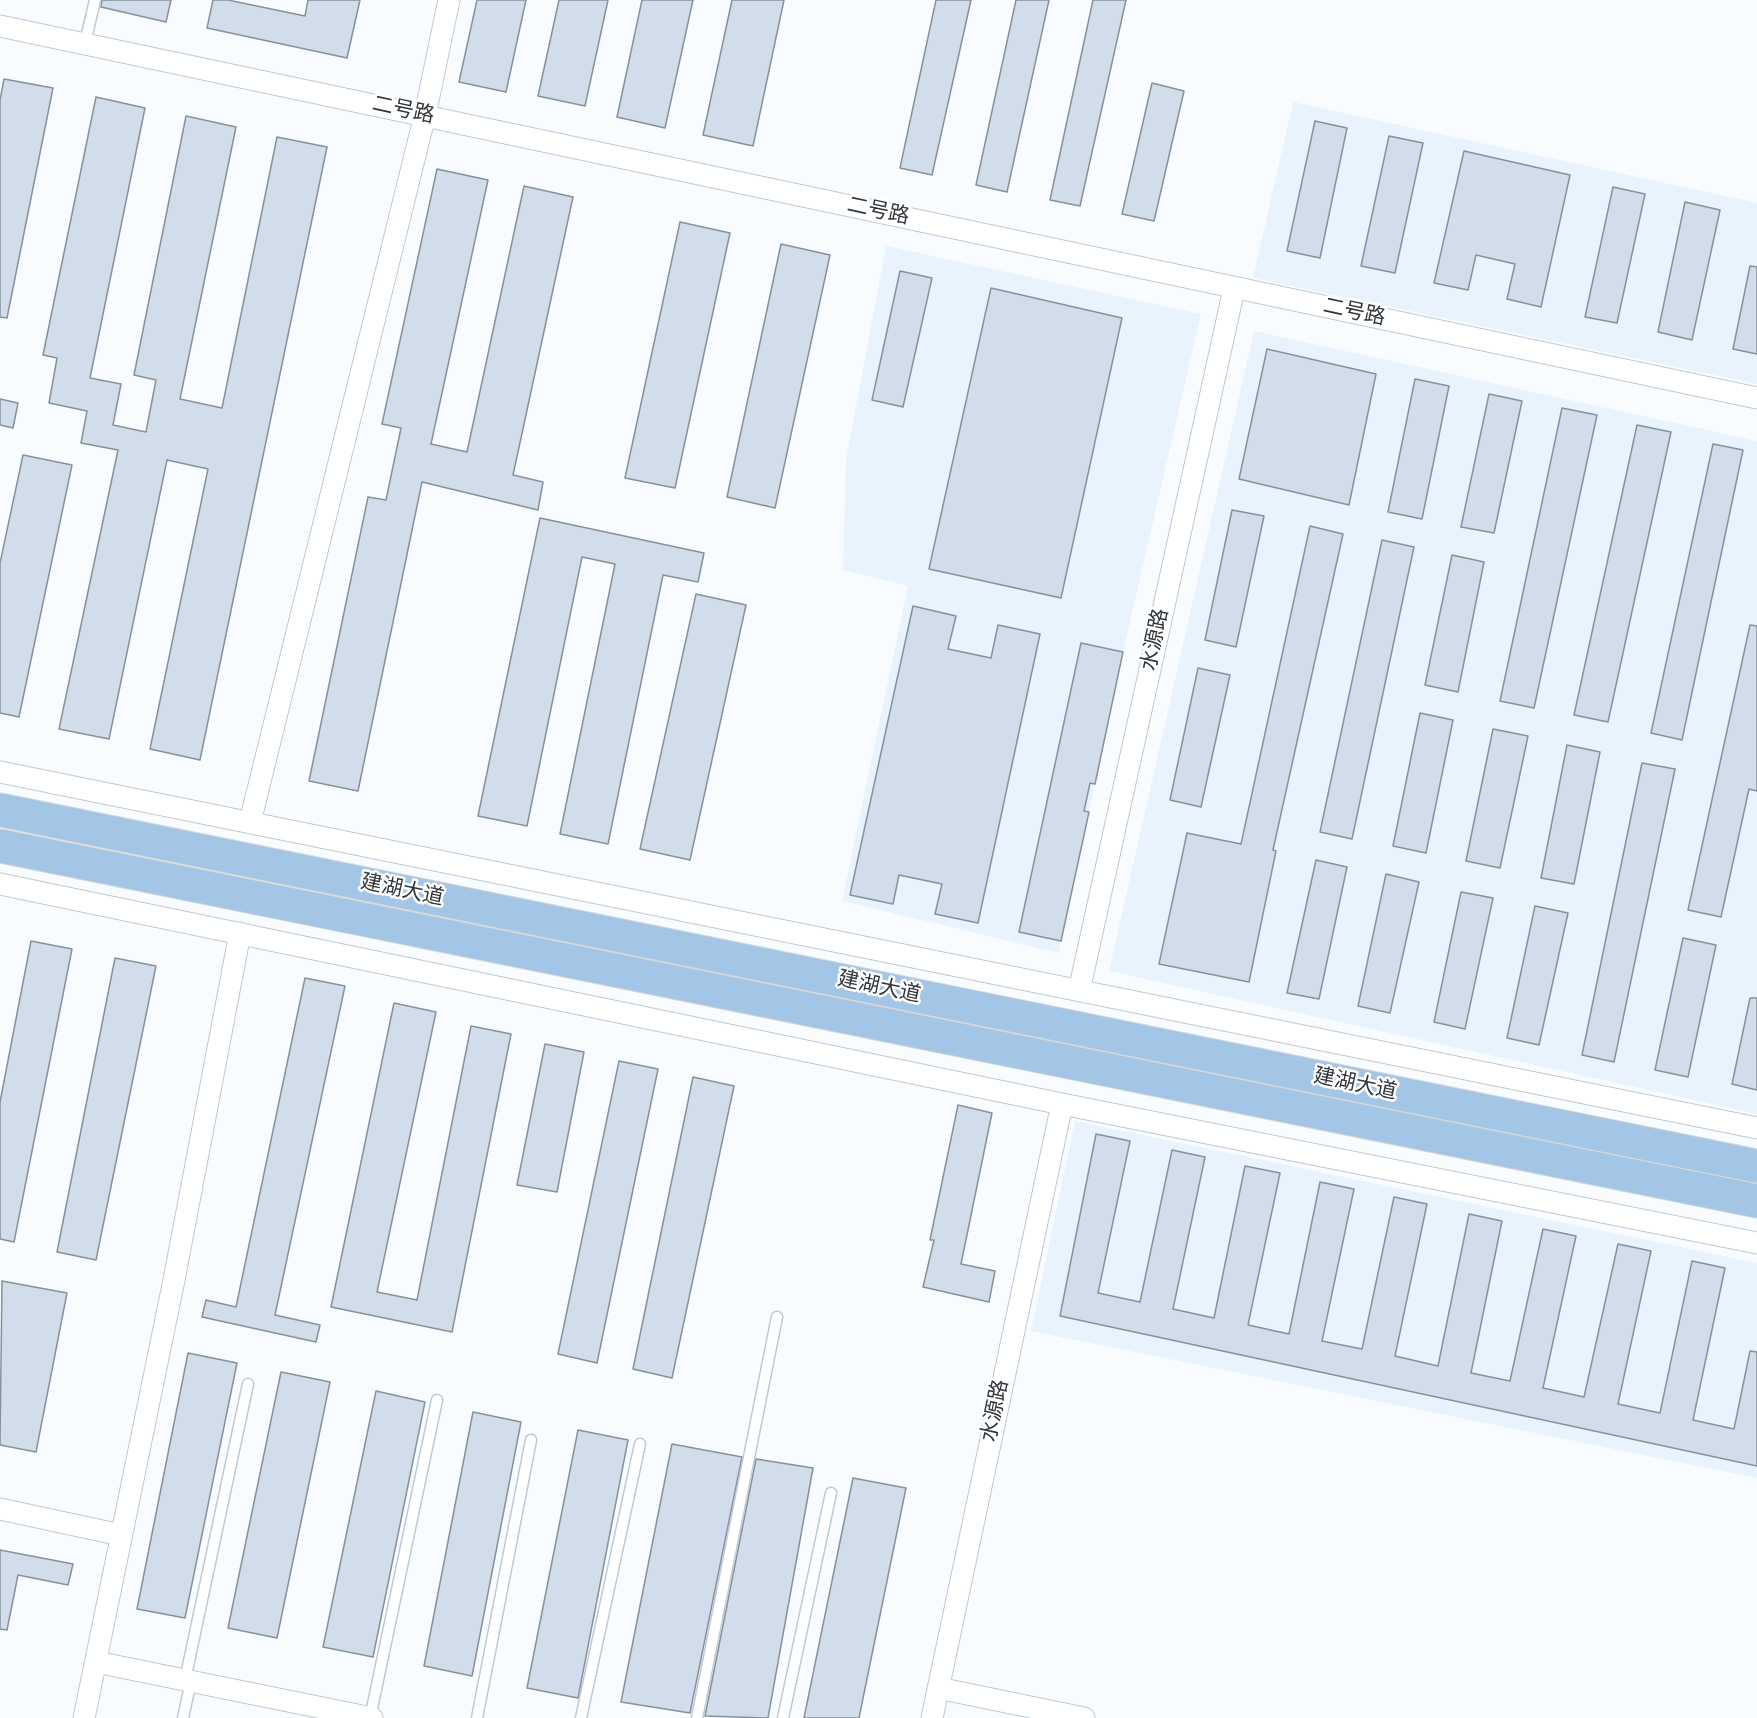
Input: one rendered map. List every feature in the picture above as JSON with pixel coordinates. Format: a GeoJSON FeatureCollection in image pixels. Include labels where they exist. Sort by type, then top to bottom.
{"type":"FeatureCollection","features":[{"type":"Feature","properties":{"kind":"main road","name":"建湖大道"},"geometry":{"type":"LineString","coordinates":[[0,810],[1757,1167]]}},
{"type":"Feature","properties":{"kind":"main road","name":"建湖大道"},"geometry":{"type":"LineString","coordinates":[[0,846],[1757,1201]]}},
{"type":"Feature","properties":{"kind":"street"},"geometry":{"type":"LineString","coordinates":[[250,822],[424,115],[449,0]]}},
{"type":"Feature","properties":{"kind":"street","name":"二号路"},"geometry":{"type":"LineString","coordinates":[[0,26],[1757,398]]}},
{"type":"Feature","properties":{"kind":"street","name":"水源路"},"geometry":{"type":"LineString","coordinates":[[1079,991],[1234,289]]}},
{"type":"Feature","properties":{"kind":"street"},"geometry":{"type":"LineString","coordinates":[[0,772],[1757,1128]]}},
{"type":"Feature","properties":{"kind":"street"},"geometry":{"type":"LineString","coordinates":[[0,884],[1062,1104],[1757,1243]]}},
{"type":"Feature","properties":{"kind":"street"},"geometry":{"type":"LineString","coordinates":[[84,1718],[174,1280],[240,933]]}},
{"type":"Feature","properties":{"kind":"street","name":"水源路"},"geometry":{"type":"LineString","coordinates":[[932,1718],[1062,1104]]}},
{"type":"Feature","properties":{"kind":"street"},"geometry":{"type":"LineString","coordinates":[[0,1509],[121,1535]]}},
{"type":"Feature","properties":{"kind":"street"},"geometry":{"type":"LineString","coordinates":[[96,1662],[371,1718]]}},
{"type":"Feature","properties":{"kind":"street"},"geometry":{"type":"LineString","coordinates":[[938,1688],[1084,1718]]}},
{"type":"Feature","properties":{"kind":"lane"},"geometry":{"type":"LineString","coordinates":[[86,43],[95,0]]}},
{"type":"Feature","properties":{"kind":"lane"},"geometry":{"type":"LineString","coordinates":[[697,1718],[777,1317]]}},
{"type":"Feature","properties":{"kind":"lane"},"geometry":{"type":"LineString","coordinates":[[183,1718],[188,1681],[248,1384]]}},
{"type":"Feature","properties":{"kind":"lane"},"geometry":{"type":"LineString","coordinates":[[371,1718],[437,1400]]}},
{"type":"Feature","properties":{"kind":"lane"},"geometry":{"type":"LineString","coordinates":[[477,1718],[531,1440]]}},
{"type":"Feature","properties":{"kind":"lane"},"geometry":{"type":"LineString","coordinates":[[582,1718],[640,1444]]}},
{"type":"Feature","properties":{"kind":"lane"},"geometry":{"type":"LineString","coordinates":[[783,1718],[831,1493]]}},
{"type":"Feature","properties":{"kind":"shaded area"},"geometry":{"type":"Polygon","coordinates":[[[1293,102],[1757,203],[1757,384],[1253,278],[1293,102]]]}},
{"type":"Feature","properties":{"kind":"shaded area"},"geometry":{"type":"Polygon","coordinates":[[[886,246],[1201,314],[1123,652],[1059,953],[842,901],[908,586],[843,570],[846,460],[886,246]]]}},
{"type":"Feature","properties":{"kind":"shaded area"},"geometry":{"type":"Polygon","coordinates":[[[1254,331],[1757,441],[1757,1114],[1109,971],[1254,331]]]}},
{"type":"Feature","properties":{"kind":"shaded area"},"geometry":{"type":"Polygon","coordinates":[[[1075,1121],[1757,1263],[1757,1478],[1031,1331],[1075,1121]]]}},
{"type":"Feature","properties":{"kind":"building"},"geometry":{"type":"Polygon","coordinates":[[[102,0],[171,0],[166,22],[101,7],[102,0]]]}},
{"type":"Feature","properties":{"kind":"building"},"geometry":{"type":"Polygon","coordinates":[[[213,0],[228,0],[305,16],[308,0],[360,0],[347,58],[207,28],[213,0]]]}},
{"type":"Feature","properties":{"kind":"building"},"geometry":{"type":"Polygon","coordinates":[[[477,0],[526,0],[506,92],[459,82],[477,0]]]}},
{"type":"Feature","properties":{"kind":"building"},"geometry":{"type":"Polygon","coordinates":[[[559,0],[608,0],[585,106],[538,96],[559,0]]]}},
{"type":"Feature","properties":{"kind":"building"},"geometry":{"type":"Polygon","coordinates":[[[642,0],[693,0],[665,128],[617,117],[642,0]]]}},
{"type":"Feature","properties":{"kind":"building"},"geometry":{"type":"Polygon","coordinates":[[[732,0],[784,0],[753,146],[703,135],[732,0]]]}},
{"type":"Feature","properties":{"kind":"building"},"geometry":{"type":"Polygon","coordinates":[[[936,0],[971,0],[932,175],[900,168],[936,0]]]}},
{"type":"Feature","properties":{"kind":"building"},"geometry":{"type":"Polygon","coordinates":[[[1016,0],[1049,0],[1007,192],[976,185],[1016,0]]]}},
{"type":"Feature","properties":{"kind":"building"},"geometry":{"type":"Polygon","coordinates":[[[1093,0],[1126,0],[1080,206],[1050,200],[1093,0]]]}},
{"type":"Feature","properties":{"kind":"building"},"geometry":{"type":"Polygon","coordinates":[[[4,79],[53,88],[7,318],[0,317],[0,100],[4,79]]]}},
{"type":"Feature","properties":{"kind":"building"},"geometry":{"type":"Polygon","coordinates":[[[1152,83],[1184,91],[1154,221],[1122,214],[1152,83]]]}},
{"type":"Feature","properties":{"kind":"building"},"geometry":{"type":"Polygon","coordinates":[[[96,97],[145,108],[90,378],[121,384],[113,425],[146,432],[156,380],[134,375],[186,116],[236,127],[180,399],[222,408],[277,137],[327,147],[200,760],[150,749],[208,469],[167,460],[109,739],[59,729],[118,450],[81,443],[87,411],[49,403],[57,358],[43,355],[96,97]]]}},
{"type":"Feature","properties":{"kind":"building"},"geometry":{"type":"Polygon","coordinates":[[[1315,121],[1347,128],[1320,258],[1287,251],[1315,121]]]}},
{"type":"Feature","properties":{"kind":"building"},"geometry":{"type":"Polygon","coordinates":[[[1389,136],[1423,143],[1395,273],[1361,266],[1389,136]]]}},
{"type":"Feature","properties":{"kind":"building"},"geometry":{"type":"Polygon","coordinates":[[[1464,151],[1570,175],[1541,307],[1507,299],[1515,264],[1476,255],[1468,290],[1434,283],[1464,151]]]}},
{"type":"Feature","properties":{"kind":"building"},"geometry":{"type":"Polygon","coordinates":[[[437,169],[488,180],[431,444],[467,452],[524,186],[573,197],[513,475],[543,482],[538,510],[422,482],[358,791],[309,781],[368,497],[386,500],[401,428],[382,424],[437,169]]]}},
{"type":"Feature","properties":{"kind":"building"},"geometry":{"type":"Polygon","coordinates":[[[1613,187],[1645,194],[1617,323],[1585,317],[1613,187]]]}},
{"type":"Feature","properties":{"kind":"building"},"geometry":{"type":"Polygon","coordinates":[[[1685,202],[1720,210],[1692,340],[1658,332],[1685,202]]]}},
{"type":"Feature","properties":{"kind":"building"},"geometry":{"type":"Polygon","coordinates":[[[680,222],[730,233],[675,488],[625,478],[680,222]]]}},
{"type":"Feature","properties":{"kind":"building"},"geometry":{"type":"Polygon","coordinates":[[[781,244],[830,255],[775,508],[727,497],[781,244]]]}},
{"type":"Feature","properties":{"kind":"building"},"geometry":{"type":"Polygon","coordinates":[[[1750,266],[1757,267],[1757,354],[1733,349],[1750,266]]]}},
{"type":"Feature","properties":{"kind":"building"},"geometry":{"type":"Polygon","coordinates":[[[900,271],[932,278],[903,407],[872,400],[900,271]]]}},
{"type":"Feature","properties":{"kind":"building"},"geometry":{"type":"Polygon","coordinates":[[[991,288],[1122,318],[1061,598],[929,569],[991,288]]]}},
{"type":"Feature","properties":{"kind":"building"},"geometry":{"type":"Polygon","coordinates":[[[1267,349],[1376,374],[1349,505],[1239,479],[1267,349]]]}},
{"type":"Feature","properties":{"kind":"building"},"geometry":{"type":"Polygon","coordinates":[[[1415,379],[1449,386],[1422,519],[1388,512],[1415,379]]]}},
{"type":"Feature","properties":{"kind":"building"},"geometry":{"type":"Polygon","coordinates":[[[1489,394],[1522,401],[1494,533],[1461,527],[1489,394]]]}},
{"type":"Feature","properties":{"kind":"building"},"geometry":{"type":"Polygon","coordinates":[[[0,399],[18,403],[13,428],[0,425],[0,399]]]}},
{"type":"Feature","properties":{"kind":"building"},"geometry":{"type":"Polygon","coordinates":[[[1562,408],[1597,415],[1534,708],[1500,701],[1562,408]]]}},
{"type":"Feature","properties":{"kind":"building"},"geometry":{"type":"Polygon","coordinates":[[[1637,425],[1671,432],[1608,722],[1574,715],[1637,425]]]}},
{"type":"Feature","properties":{"kind":"building"},"geometry":{"type":"Polygon","coordinates":[[[1713,444],[1743,450],[1682,740],[1651,733],[1713,444]]]}},
{"type":"Feature","properties":{"kind":"building"},"geometry":{"type":"Polygon","coordinates":[[[23,455],[72,465],[19,717],[0,713],[0,563],[23,455]]]}},
{"type":"Feature","properties":{"kind":"building"},"geometry":{"type":"Polygon","coordinates":[[[1232,510],[1264,516],[1236,647],[1205,640],[1232,510]]]}},
{"type":"Feature","properties":{"kind":"building"},"geometry":{"type":"Polygon","coordinates":[[[540,518],[704,553],[698,582],[663,575],[608,844],[560,834],[615,564],[582,557],[527,826],[478,816],[540,518]]]}},
{"type":"Feature","properties":{"kind":"building"},"geometry":{"type":"Polygon","coordinates":[[[1310,526],[1343,534],[1273,850],[1276,851],[1249,982],[1159,964],[1187,833],[1241,844],[1310,526]]]}},
{"type":"Feature","properties":{"kind":"building"},"geometry":{"type":"Polygon","coordinates":[[[1382,540],[1414,547],[1352,839],[1320,832],[1382,540]]]}},
{"type":"Feature","properties":{"kind":"building"},"geometry":{"type":"Polygon","coordinates":[[[1452,555],[1484,562],[1458,692],[1425,685],[1452,555]]]}},
{"type":"Feature","properties":{"kind":"building"},"geometry":{"type":"Polygon","coordinates":[[[696,594],[746,605],[690,860],[640,849],[696,594]]]}},
{"type":"Feature","properties":{"kind":"building"},"geometry":{"type":"Polygon","coordinates":[[[913,606],[956,616],[948,649],[991,658],[998,625],[1040,634],[978,923],[935,914],[942,884],[899,875],[893,904],[850,895],[913,606]]]}},
{"type":"Feature","properties":{"kind":"building"},"geometry":{"type":"Polygon","coordinates":[[[1750,625],[1757,626],[1757,791],[1749,789],[1721,917],[1688,910],[1750,625]]]}},
{"type":"Feature","properties":{"kind":"building"},"geometry":{"type":"Polygon","coordinates":[[[1081,643],[1123,652],[1095,784],[1090,783],[1084,811],[1089,812],[1061,941],[1019,932],[1081,643]]]}},
{"type":"Feature","properties":{"kind":"building"},"geometry":{"type":"Polygon","coordinates":[[[1198,668],[1230,675],[1201,807],[1170,800],[1198,668]]]}},
{"type":"Feature","properties":{"kind":"building"},"geometry":{"type":"Polygon","coordinates":[[[1420,713],[1453,720],[1426,853],[1393,846],[1420,713]]]}},
{"type":"Feature","properties":{"kind":"building"},"geometry":{"type":"Polygon","coordinates":[[[1493,729],[1528,736],[1500,868],[1466,861],[1493,729]]]}},
{"type":"Feature","properties":{"kind":"building"},"geometry":{"type":"Polygon","coordinates":[[[1567,745],[1600,752],[1574,884],[1541,878],[1567,745]]]}},
{"type":"Feature","properties":{"kind":"building"},"geometry":{"type":"Polygon","coordinates":[[[1642,763],[1675,769],[1614,1062],[1582,1055],[1642,763]]]}},
{"type":"Feature","properties":{"kind":"building"},"geometry":{"type":"Polygon","coordinates":[[[1316,860],[1347,867],[1319,999],[1287,993],[1316,860]]]}},
{"type":"Feature","properties":{"kind":"building"},"geometry":{"type":"Polygon","coordinates":[[[1386,874],[1419,882],[1390,1013],[1358,1006],[1386,874]]]}},
{"type":"Feature","properties":{"kind":"building"},"geometry":{"type":"Polygon","coordinates":[[[1461,892],[1493,898],[1465,1029],[1434,1022],[1461,892]]]}},
{"type":"Feature","properties":{"kind":"building"},"geometry":{"type":"Polygon","coordinates":[[[1535,906],[1568,913],[1539,1045],[1507,1038],[1535,906]]]}},
{"type":"Feature","properties":{"kind":"building"},"geometry":{"type":"Polygon","coordinates":[[[1683,938],[1716,945],[1688,1077],[1655,1070],[1683,938]]]}},
{"type":"Feature","properties":{"kind":"building"},"geometry":{"type":"Polygon","coordinates":[[[31,941],[72,949],[14,1242],[0,1239],[0,1102],[31,941]]]}},
{"type":"Feature","properties":{"kind":"building"},"geometry":{"type":"Polygon","coordinates":[[[115,958],[156,966],[96,1260],[57,1252],[115,958]]]}},
{"type":"Feature","properties":{"kind":"building"},"geometry":{"type":"Polygon","coordinates":[[[305,978],[345,986],[275,1315],[320,1325],[316,1342],[202,1317],[206,1300],[236,1307],[305,978]]]}},
{"type":"Feature","properties":{"kind":"building"},"geometry":{"type":"Polygon","coordinates":[[[1750,998],[1757,998],[1757,1090],[1732,1084],[1750,998]]]}},
{"type":"Feature","properties":{"kind":"building"},"geometry":{"type":"Polygon","coordinates":[[[394,1003],[436,1012],[377,1292],[417,1300],[471,1026],[511,1034],[452,1332],[331,1307],[394,1003]]]}},
{"type":"Feature","properties":{"kind":"building"},"geometry":{"type":"Polygon","coordinates":[[[545,1044],[584,1052],[557,1192],[517,1185],[545,1044]]]}},
{"type":"Feature","properties":{"kind":"building"},"geometry":{"type":"Polygon","coordinates":[[[619,1061],[658,1069],[597,1363],[558,1354],[619,1061]]]}},
{"type":"Feature","properties":{"kind":"building"},"geometry":{"type":"Polygon","coordinates":[[[693,1077],[734,1086],[672,1378],[633,1369],[693,1077]]]}},
{"type":"Feature","properties":{"kind":"building"},"geometry":{"type":"Polygon","coordinates":[[[958,1105],[992,1113],[961,1264],[995,1271],[989,1302],[923,1287],[934,1240],[930,1240],[958,1105]]]}},
{"type":"Feature","properties":{"kind":"building"},"geometry":{"type":"Polygon","coordinates":[[[1096,1134],[1130,1141],[1098,1293],[1140,1302],[1172,1150],[1205,1157],[1173,1309],[1214,1318],[1245,1166],[1280,1173],[1248,1325],[1289,1334],[1320,1182],[1354,1189],[1322,1341],[1362,1349],[1394,1197],[1427,1204],[1395,1356],[1438,1366],[1469,1214],[1502,1221],[1471,1373],[1510,1381],[1543,1229],[1576,1236],[1543,1388],[1584,1397],[1618,1244],[1651,1251],[1618,1404],[1660,1413],[1692,1261],[1725,1268],[1693,1420],[1734,1429],[1750,1351],[1757,1352],[1757,1466],[1060,1316],[1096,1134]]]}},
{"type":"Feature","properties":{"kind":"building"},"geometry":{"type":"Polygon","coordinates":[[[2,1281],[67,1293],[36,1452],[0,1445],[2,1281]]]}},
{"type":"Feature","properties":{"kind":"building"},"geometry":{"type":"Polygon","coordinates":[[[188,1353],[237,1363],[185,1618],[137,1609],[188,1353]]]}},
{"type":"Feature","properties":{"kind":"building"},"geometry":{"type":"Polygon","coordinates":[[[281,1372],[330,1382],[277,1638],[228,1628],[281,1372]]]}},
{"type":"Feature","properties":{"kind":"building"},"geometry":{"type":"Polygon","coordinates":[[[376,1391],[425,1402],[373,1657],[323,1647],[376,1391]]]}},
{"type":"Feature","properties":{"kind":"building"},"geometry":{"type":"Polygon","coordinates":[[[473,1412],[521,1422],[472,1676],[424,1666],[473,1412]]]}},
{"type":"Feature","properties":{"kind":"building"},"geometry":{"type":"Polygon","coordinates":[[[578,1430],[628,1440],[578,1698],[527,1688],[578,1430]]]}},
{"type":"Feature","properties":{"kind":"building"},"geometry":{"type":"Polygon","coordinates":[[[672,1444],[742,1457],[690,1713],[621,1702],[672,1444]]]}},
{"type":"Feature","properties":{"kind":"building"},"geometry":{"type":"Polygon","coordinates":[[[756,1459],[813,1468],[768,1718],[705,1716],[756,1459]]]}},
{"type":"Feature","properties":{"kind":"building"},"geometry":{"type":"Polygon","coordinates":[[[853,1478],[906,1488],[859,1718],[804,1718],[853,1478]]]}},
{"type":"Feature","properties":{"kind":"building"},"geometry":{"type":"Polygon","coordinates":[[[0,1550],[73,1564],[68,1585],[18,1575],[7,1630],[0,1629],[0,1550]]]}}]}
